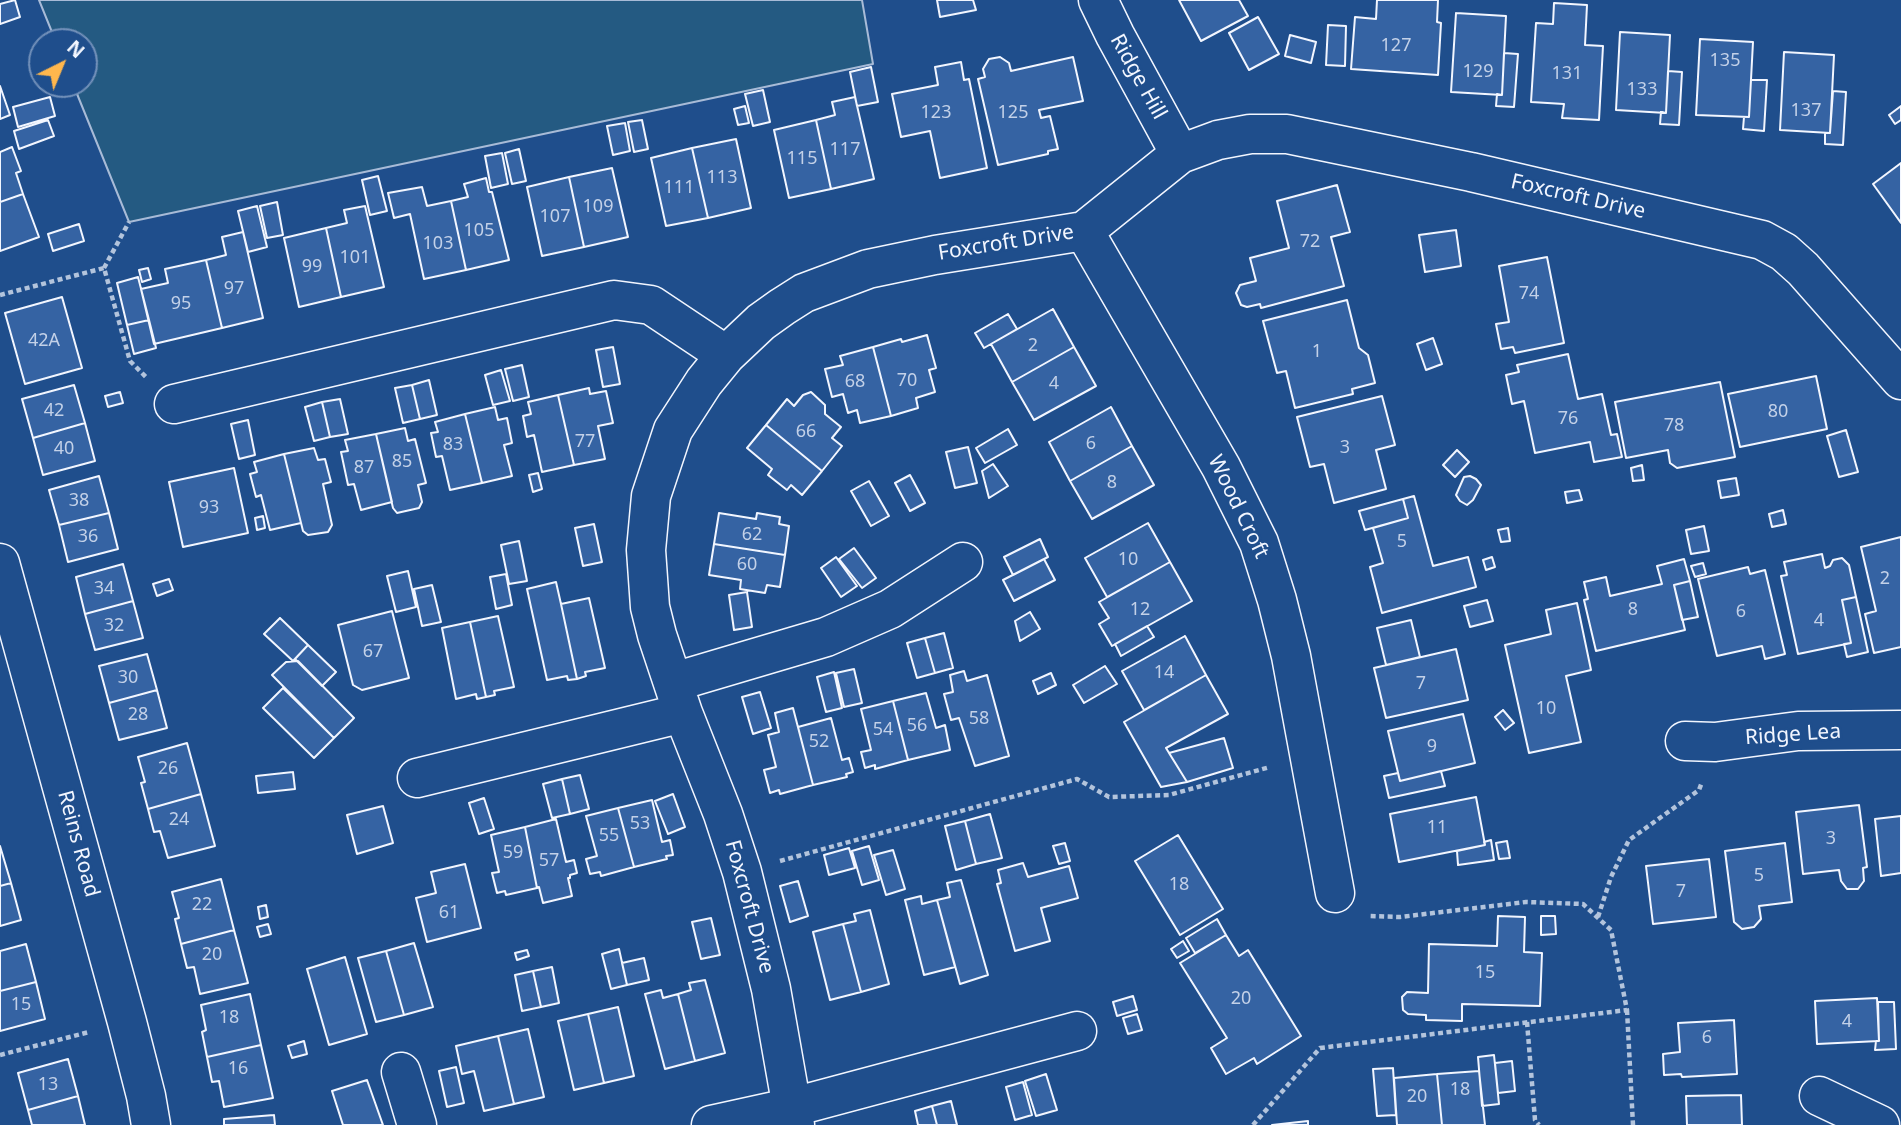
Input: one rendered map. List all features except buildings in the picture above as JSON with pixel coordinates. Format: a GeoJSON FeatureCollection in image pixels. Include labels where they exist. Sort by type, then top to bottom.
{"type":"FeatureCollection","features":[{"type":"Feature","properties":{"kind":"street","name":"Ridge Hill"},"geometry":{"type":"LineString","coordinates":[[1098,0],[1180,154]]}},
{"type":"Feature","properties":{"kind":"street","name":"Foxcroft Drive"},"geometry":{"type":"LineString","coordinates":[[794,1116],[771,989],[742,872],[723,814],[678,698],[650,607],[646,550],[651,496],[673,429],[704,382],[726,355],[761,322],[804,293],[868,269],[935,255],[1084,231],[1180,154],[1218,140],[1250,134],[1287,134],[1472,172],[1762,240],[1784,252],[1803,270],[1901,380]]}},
{"type":"Feature","properties":{"kind":"street","name":"Wood Croft"},"geometry":{"type":"LineString","coordinates":[[1084,231],[1221,467],[1259,543],[1291,656],[1335,892]]}},
{"type":"Feature","properties":{"kind":"street"},"geometry":{"type":"LineString","coordinates":[[174,404],[614,300],[651,305],[726,355]]}},
{"type":"Feature","properties":{"kind":"street"},"geometry":{"type":"LineString","coordinates":[[417,778],[678,698],[890,609],[963,562]]}},
{"type":"Feature","properties":{"kind":"street","name":"Reins Road"},"geometry":{"type":"LineString","coordinates":[[0,563],[127,1022],[151,1125]]}},
{"type":"Feature","properties":{"kind":"street","name":"Ridge Lea"},"geometry":{"type":"LineString","coordinates":[[1700,741],[1798,731],[1901,730]]}},
{"type":"Feature","properties":{"kind":"street"},"geometry":{"type":"LineString","coordinates":[[711,1125],[794,1116],[1077,1031]]}},
{"type":"Feature","properties":{"kind":"street"},"geometry":{"type":"LineString","coordinates":[[401,1072],[417,1125]]}},
{"type":"Feature","properties":{"kind":"street"},"geometry":{"type":"LineString","coordinates":[[1819,1096],[1880,1125]]}},
{"type":"Feature","properties":{"kind":"path"},"geometry":{"type":"LineString","coordinates":[[129,222],[104,268],[130,361],[174,404]]}},
{"type":"Feature","properties":{"kind":"path"},"geometry":{"type":"LineString","coordinates":[[0,295],[104,268]]}},
{"type":"Feature","properties":{"kind":"path"},"geometry":{"type":"LineString","coordinates":[[1598,917],[1611,877],[1629,840],[1699,790],[1700,741]]}},
{"type":"Feature","properties":{"kind":"path"},"geometry":{"type":"LineString","coordinates":[[742,872],[1077,779],[1109,797],[1169,795],[1309,756]]}},
{"type":"Feature","properties":{"kind":"path"},"geometry":{"type":"LineString","coordinates":[[1335,892],[1360,915],[1400,918],[1526,902],[1583,904],[1611,929],[1628,1010],[1633,1125]]}},
{"type":"Feature","properties":{"kind":"path"},"geometry":{"type":"LineString","coordinates":[[1253,1125],[1320,1048],[1628,1010]]}},
{"type":"Feature","properties":{"kind":"path"},"geometry":{"type":"LineString","coordinates":[[0,1055],[127,1022]]}},
{"type":"Feature","properties":{"kind":"path"},"geometry":{"type":"LineString","coordinates":[[1527,1022],[1535,1120],[1539,1125]]}},
{"type":"Feature","properties":{"kind":"shaded area"},"geometry":{"type":"Polygon","coordinates":[[[39,0],[862,0],[873,64],[129,222],[79,98],[98,98],[98,28],[50,28],[39,0]]]}}]}
